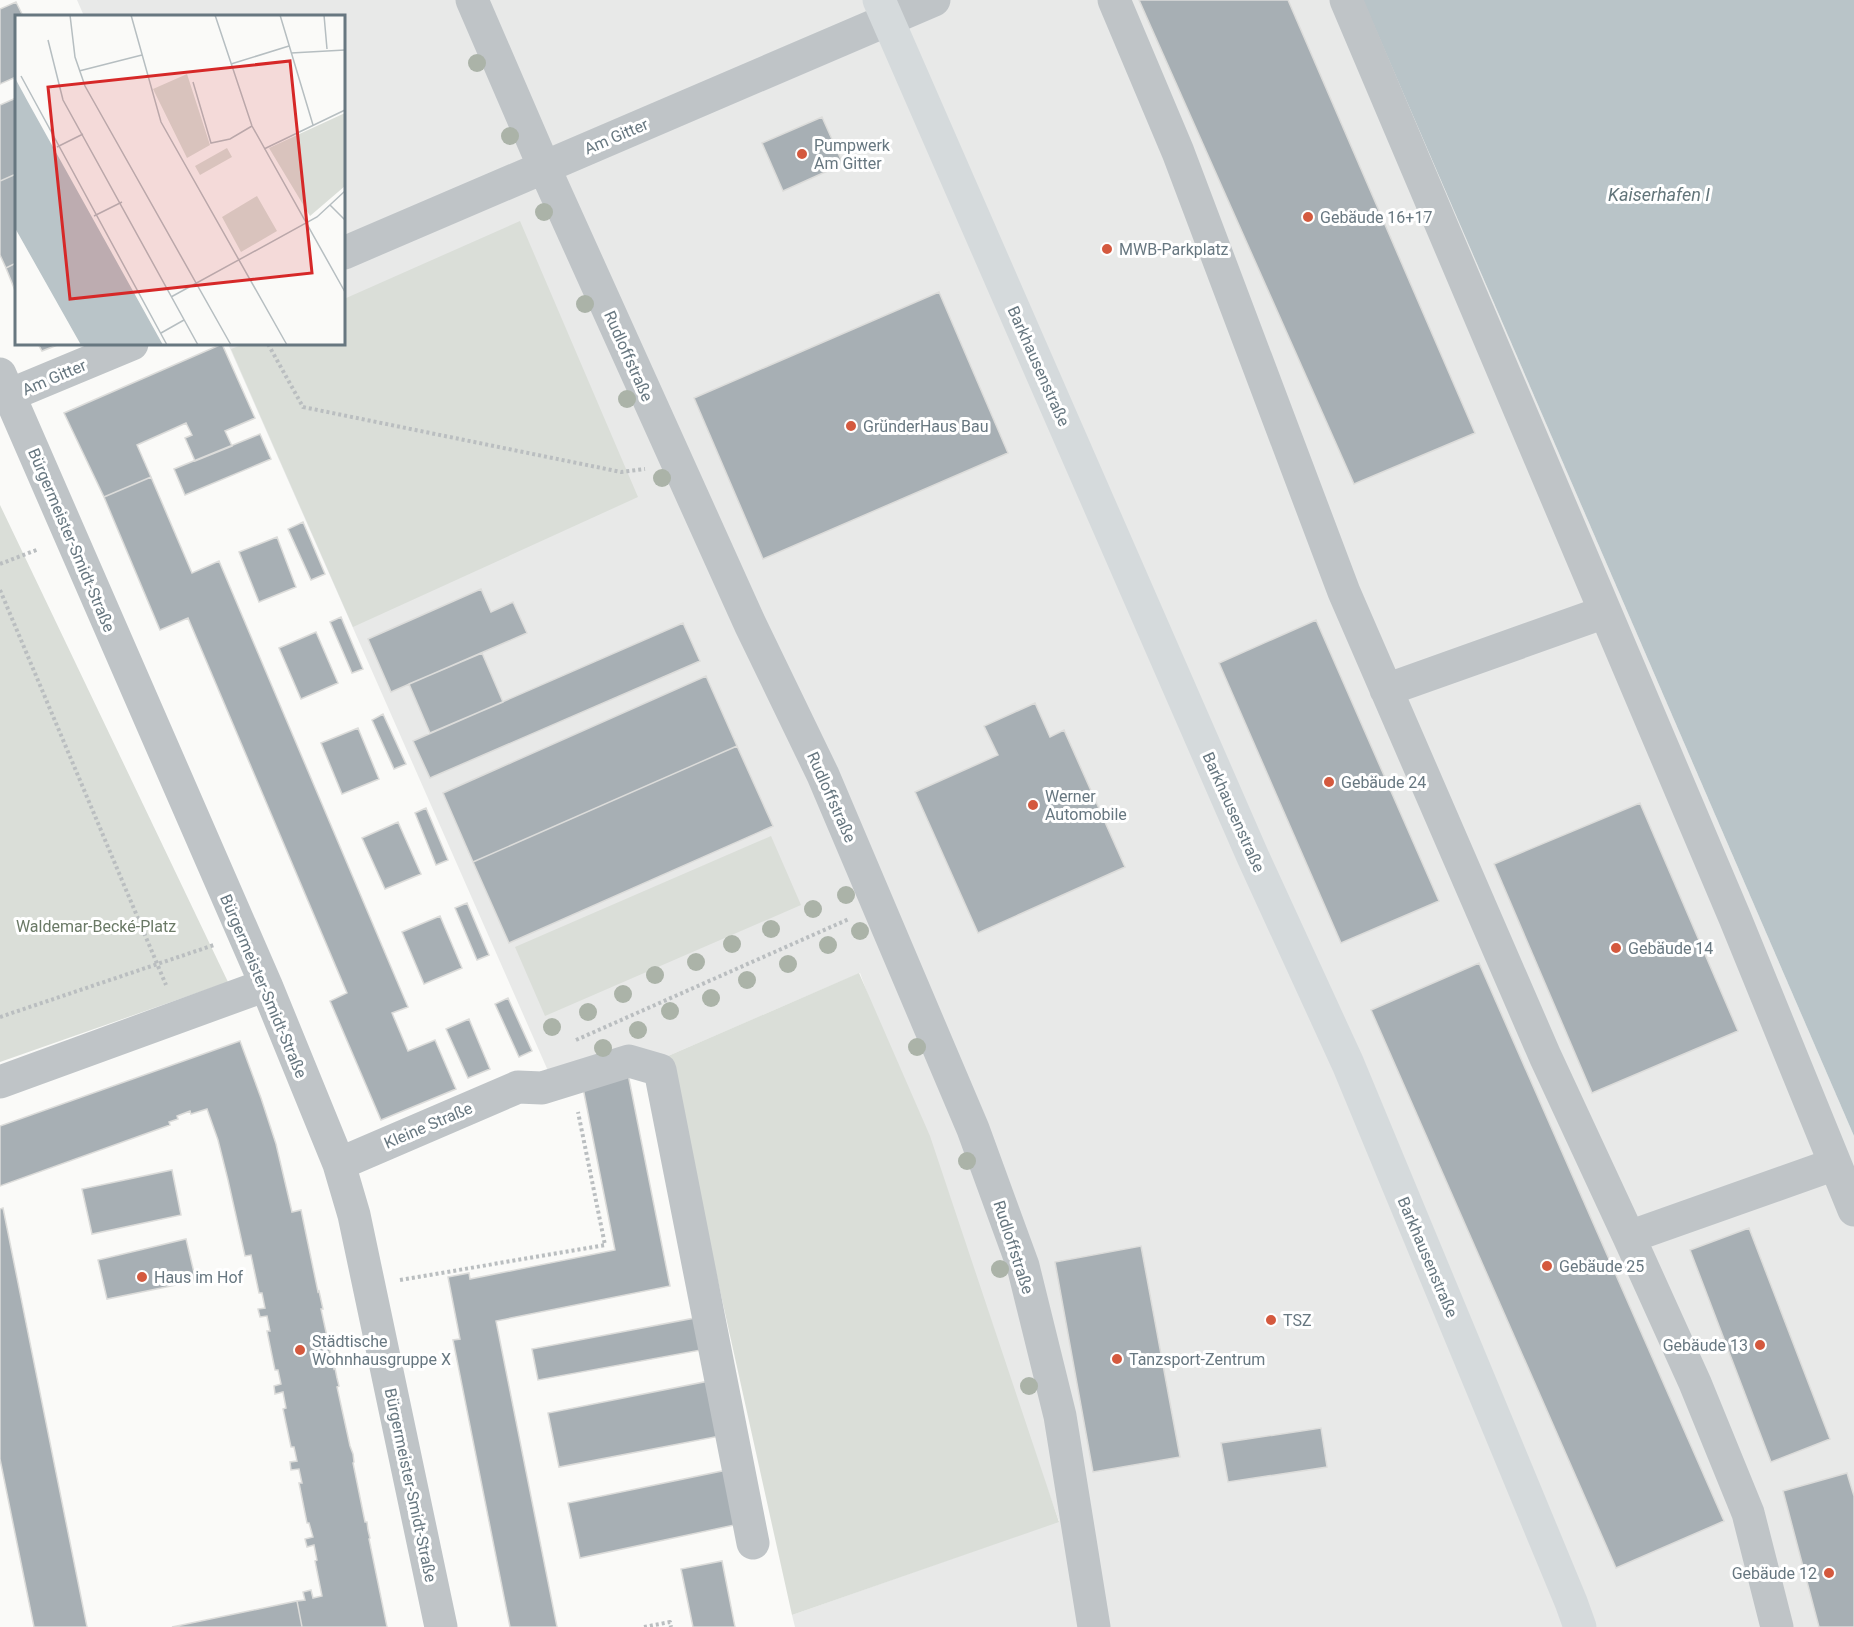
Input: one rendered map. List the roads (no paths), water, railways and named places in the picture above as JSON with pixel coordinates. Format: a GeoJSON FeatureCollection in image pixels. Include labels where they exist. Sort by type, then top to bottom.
{"type":"FeatureCollection","features":[{"type":"Feature","properties":{"kind":"main road","name":"Barkhausenstraße"},"geometry":{"type":"LineString","coordinates":[[884,10],[1253,856],[1348,1064],[1580,1627]]}},
{"type":"Feature","properties":{"kind":"street","name":"Rudloffstraße"},"geometry":{"type":"LineString","coordinates":[[472,0],[544,167],[750,624],[823,775],[973,1129],[1023,1266],[1060,1416],[1094,1627]]}},
{"type":"Feature","properties":{"kind":"street","name":"Am Gitter"},"geometry":{"type":"LineString","coordinates":[[345,253],[544,167],[884,10],[934,0]]}},
{"type":"Feature","properties":{"kind":"street"},"geometry":{"type":"LineString","coordinates":[[1114,0],[1178,152],[1344,592],[1545,1056],[1695,1383],[1748,1513],[1777,1627]]}},
{"type":"Feature","properties":{"kind":"street"},"geometry":{"type":"LineString","coordinates":[[1346,0],[1735,918],[1854,1210]]}},
{"type":"Feature","properties":{"kind":"street","name":"Am Gitter"},"geometry":{"type":"LineString","coordinates":[[3,390],[129,345]]}},
{"type":"Feature","properties":{"kind":"street","name":"Bürgermeister-Smidt-Straße"},"geometry":{"type":"LineString","coordinates":[[3,390],[70,537],[266,985],[339,1164],[354,1215],[370,1285],[441,1627]]}},
{"type":"Feature","properties":{"kind":"street"},"geometry":{"type":"LineString","coordinates":[[1386,690],[1605,612]]}},
{"type":"Feature","properties":{"kind":"street"},"geometry":{"type":"LineString","coordinates":[[0,1082],[266,985]]}},
{"type":"Feature","properties":{"kind":"street","name":"Kleine Straße"},"geometry":{"type":"LineString","coordinates":[[339,1164],[518,1087],[542,1088],[629,1061],[660,1070],[753,1543]]}},
{"type":"Feature","properties":{"kind":"street"},"geometry":{"type":"LineString","coordinates":[[1629,1237],[1835,1164]]}},
{"type":"Feature","properties":{"kind":"water","name":"Kaiserhafen I"},"geometry":{"type":"Polygon","coordinates":[[[1363,0],[1854,0],[1854,1136],[1363,0]]]}},
{"type":"Feature","properties":{"kind":"place","name":"Pumpwerk Am Gitter"},"geometry":{"type":"Point","coordinates":[802,154]}},
{"type":"Feature","properties":{"kind":"place","name":"Gebäude 16+17"},"geometry":{"type":"Point","coordinates":[1308,217]}},
{"type":"Feature","properties":{"kind":"place","name":"MWB-Parkplatz"},"geometry":{"type":"Point","coordinates":[1107,249]}},
{"type":"Feature","properties":{"kind":"place","name":"GründerHaus Bau"},"geometry":{"type":"Point","coordinates":[851,426]}},
{"type":"Feature","properties":{"kind":"place","name":"Gebäude 24"},"geometry":{"type":"Point","coordinates":[1329,782]}},
{"type":"Feature","properties":{"kind":"place","name":"Werner Automobile"},"geometry":{"type":"Point","coordinates":[1033,805]}},
{"type":"Feature","properties":{"kind":"place","name":"Gebäude 14"},"geometry":{"type":"Point","coordinates":[1616,948]}},
{"type":"Feature","properties":{"kind":"place","name":"Gebäude 25"},"geometry":{"type":"Point","coordinates":[1547,1266]}},
{"type":"Feature","properties":{"kind":"place","name":"Haus im Hof"},"geometry":{"type":"Point","coordinates":[142,1277]}},
{"type":"Feature","properties":{"kind":"place","name":"TSZ"},"geometry":{"type":"Point","coordinates":[1271,1320]}},
{"type":"Feature","properties":{"kind":"place","name":"Gebäude 13"},"geometry":{"type":"Point","coordinates":[1760,1345]}},
{"type":"Feature","properties":{"kind":"place","name":"Städtische Wohnhausgruppe X"},"geometry":{"type":"Point","coordinates":[300,1350]}},
{"type":"Feature","properties":{"kind":"place","name":"Tanzsport-Zentrum"},"geometry":{"type":"Point","coordinates":[1117,1359]}},
{"type":"Feature","properties":{"kind":"place","name":"Gebäude 12"},"geometry":{"type":"Point","coordinates":[1829,1573]}},
{"type":"Feature","properties":{"kind":"park label","name":"Waldemar-Becké-Platz"},"geometry":{"type":"Point","coordinates":[96,926]}}]}
